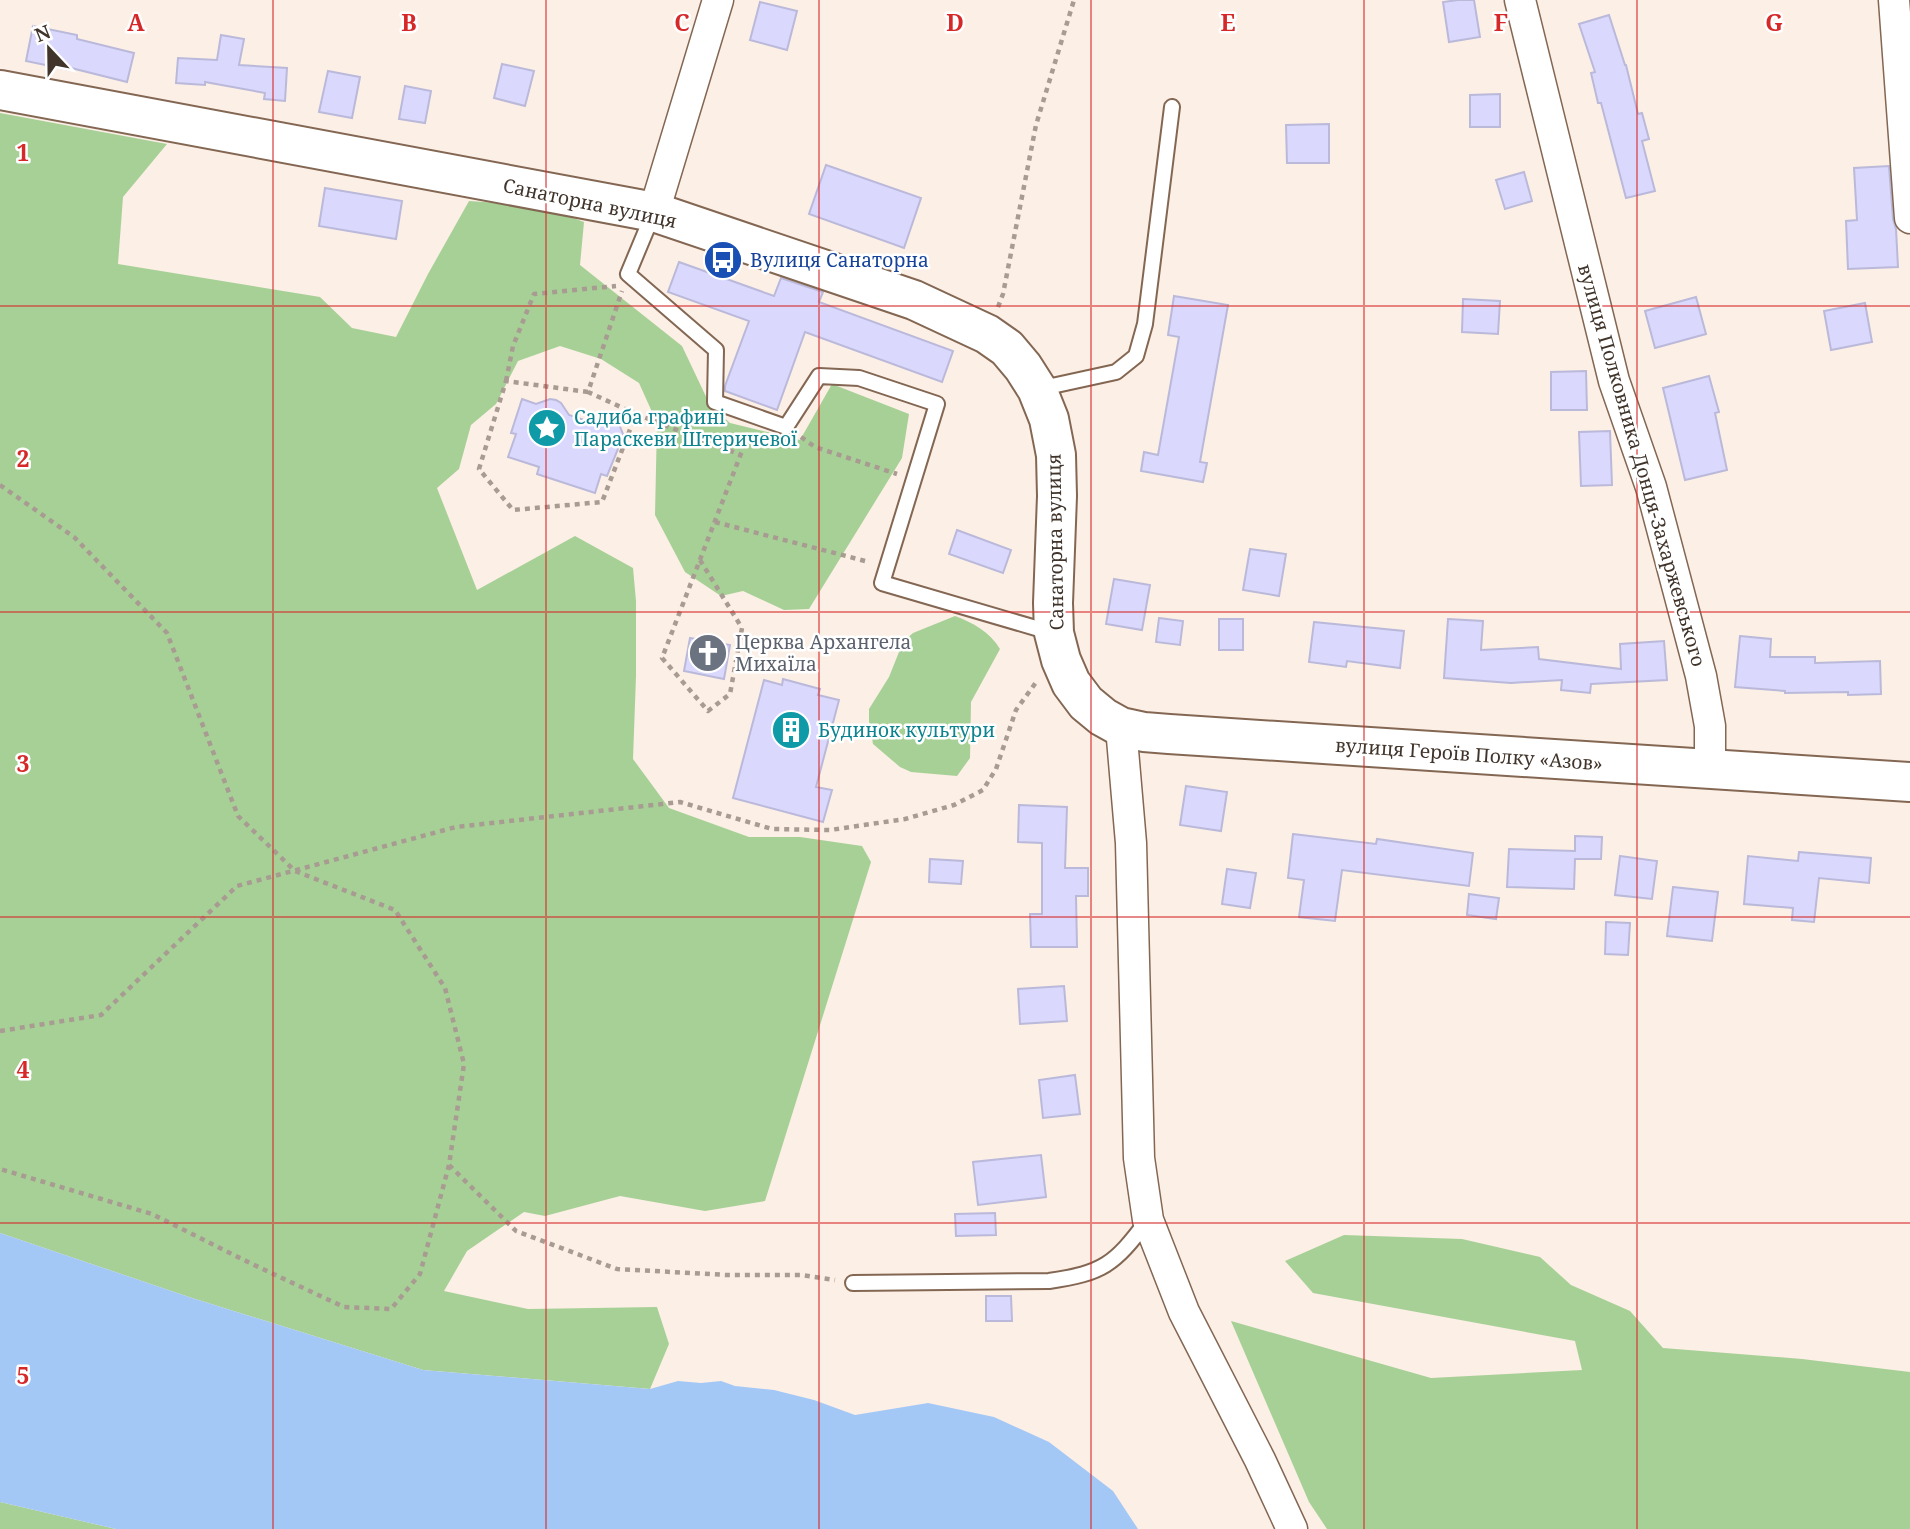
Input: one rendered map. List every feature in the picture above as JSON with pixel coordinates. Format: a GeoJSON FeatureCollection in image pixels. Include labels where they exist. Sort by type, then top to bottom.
{"type":"FeatureCollection","features":[{"type":"Feature","properties":{"kind":"main road","name":"Санаторна вулиця"},"geometry":{"type":"LineString","coordinates":[[0,90],[654,212],[914,300],[987,334],[1007,348],[1037,389],[1049,419],[1056,455],[1053,603],[1058,646]]}},
{"type":"Feature","properties":{"kind":"main road","name":"вулиця Героїв Полку «Азов»"},"geometry":{"type":"LineString","coordinates":[[1058,646],[1072,683],[1086,703],[1121,727],[1144,732],[1910,782]]}},
{"type":"Feature","properties":{"kind":"street"},"geometry":{"type":"LineString","coordinates":[[654,212],[718,0]]}},
{"type":"Feature","properties":{"kind":"street","name":"вулиця Полковника Донця-Захаржевського"},"geometry":{"type":"LineString","coordinates":[[1520,0],[1614,381],[1651,487],[1701,676],[1710,726],[1710,769]]}},
{"type":"Feature","properties":{"kind":"street"},"geometry":{"type":"LineString","coordinates":[[1894,0],[1910,218]]}},
{"type":"Feature","properties":{"kind":"street"},"geometry":{"type":"LineString","coordinates":[[1121,727],[1130,843],[1139,1158],[1148,1220],[1184,1312],[1292,1529]]}},
{"type":"Feature","properties":{"kind":"lane"},"geometry":{"type":"LineString","coordinates":[[1037,389],[1116,372],[1136,356],[1145,324],[1172,107]]}},
{"type":"Feature","properties":{"kind":"lane"},"geometry":{"type":"LineString","coordinates":[[654,212],[628,274],[716,350],[715,402],[786,427],[819,376],[859,378],[937,404],[882,583],[1058,646]]}},
{"type":"Feature","properties":{"kind":"lane"},"geometry":{"type":"LineString","coordinates":[[853,1283],[1049,1280],[1074,1277],[1099,1270],[1125,1251],[1148,1220]]}},
{"type":"Feature","properties":{"kind":"path"},"geometry":{"type":"LineString","coordinates":[[987,334],[1003,294],[1036,125],[1074,0]]}},
{"type":"Feature","properties":{"kind":"path"},"geometry":{"type":"LineString","coordinates":[[588,392],[624,285],[534,293],[513,346],[506,380],[479,469],[513,510],[602,502],[636,414]]}},
{"type":"Feature","properties":{"kind":"path"},"geometry":{"type":"LineString","coordinates":[[506,380],[588,392],[741,455]]}},
{"type":"Feature","properties":{"kind":"path"},"geometry":{"type":"LineString","coordinates":[[700,559],[742,628],[730,694],[708,710],[662,657],[700,559],[715,522],[756,416]]}},
{"type":"Feature","properties":{"kind":"path"},"geometry":{"type":"LineString","coordinates":[[786,427],[815,447],[913,479]]}},
{"type":"Feature","properties":{"kind":"path"},"geometry":{"type":"LineString","coordinates":[[0,485],[74,537],[167,634],[238,816],[295,871],[395,910],[445,988],[464,1064],[449,1165],[421,1274],[391,1309],[344,1307],[152,1214],[0,1169]]}},
{"type":"Feature","properties":{"kind":"path"},"geometry":{"type":"LineString","coordinates":[[715,522],[887,566]]}},
{"type":"Feature","properties":{"kind":"path"},"geometry":{"type":"LineString","coordinates":[[0,1031],[101,1015],[237,886],[456,827],[680,802],[772,829],[830,830],[905,820],[954,806],[984,790],[996,769],[1016,710],[1058,646]]}},
{"type":"Feature","properties":{"kind":"path"},"geometry":{"type":"LineString","coordinates":[[449,1165],[516,1231],[617,1269],[727,1275],[802,1275],[853,1283]]}},
{"type":"Feature","properties":{"kind":"green space"},"geometry":{"type":"Polygon","coordinates":[[[0,113],[167,144],[123,197],[118,264],[320,297],[352,328],[396,337],[469,201],[541,206],[584,222],[580,265],[682,346],[710,405],[730,423],[800,440],[832,384],[909,414],[902,458],[809,609],[784,610],[743,591],[721,596],[685,572],[655,515],[657,423],[639,383],[601,359],[560,346],[518,361],[496,404],[471,425],[459,469],[437,488],[477,590],[575,536],[633,568],[636,676],[633,759],[669,808],[749,837],[800,837],[862,846],[871,862],[765,1201],[705,1211],[620,1196],[545,1216],[524,1212],[467,1251],[444,1291],[528,1309],[657,1307],[669,1344],[650,1389],[423,1370],[192,1298],[0,1233],[0,113]]]}},
{"type":"Feature","properties":{"kind":"green space"},"geometry":{"type":"Polygon","coordinates":[[[955,616],[981,629],[1000,649],[971,702],[970,758],[957,776],[911,772],[900,767],[873,744],[869,709],[889,677],[903,642],[913,633],[955,616]]]}},
{"type":"Feature","properties":{"kind":"green space"},"geometry":{"type":"Polygon","coordinates":[[[1344,1235],[1462,1239],[1540,1257],[1571,1285],[1630,1311],[1663,1348],[1802,1359],[1910,1372],[1910,1529],[1327,1529],[1309,1502],[1231,1321],[1431,1378],[1582,1370],[1575,1341],[1313,1293],[1285,1261],[1344,1235]]]}},
{"type":"Feature","properties":{"kind":"green space"},"geometry":{"type":"Polygon","coordinates":[[[0,1502],[116,1529],[0,1529],[0,1502]]]}},
{"type":"Feature","properties":{"kind":"water"},"geometry":{"type":"Polygon","coordinates":[[[0,1233],[192,1298],[423,1370],[650,1389],[678,1381],[721,1381],[814,1400],[855,1415],[928,1403],[994,1417],[1049,1442],[1113,1491],[1138,1529],[116,1529],[0,1502],[0,1233]]]}},
{"type":"Feature","properties":{"kind":"building"},"geometry":{"type":"Polygon","coordinates":[[[1474,0],[1480,37],[1449,42],[1443,2],[1474,0]]]}},
{"type":"Feature","properties":{"kind":"building"},"geometry":{"type":"Polygon","coordinates":[[[760,2],[797,11],[787,50],[750,40],[760,2]]]}},
{"type":"Feature","properties":{"kind":"building"},"geometry":{"type":"Polygon","coordinates":[[[1609,15],[1626,65],[1638,114],[1642,113],[1649,139],[1642,141],[1655,191],[1626,198],[1601,103],[1598,103],[1591,73],[1595,72],[1579,24],[1609,15]]]}},
{"type":"Feature","properties":{"kind":"building"},"geometry":{"type":"Polygon","coordinates":[[[33,26],[77,35],[77,39],[134,53],[127,82],[71,68],[70,70],[26,61],[33,26]]]}},
{"type":"Feature","properties":{"kind":"building"},"geometry":{"type":"Polygon","coordinates":[[[221,35],[244,39],[239,65],[287,68],[285,101],[264,99],[265,93],[205,82],[205,85],[176,83],[178,58],[217,60],[221,35]]]}},
{"type":"Feature","properties":{"kind":"building"},"geometry":{"type":"Polygon","coordinates":[[[502,64],[534,71],[525,106],[494,98],[502,64]]]}},
{"type":"Feature","properties":{"kind":"building"},"geometry":{"type":"Polygon","coordinates":[[[328,71],[360,77],[352,118],[319,112],[328,71]]]}},
{"type":"Feature","properties":{"kind":"building"},"geometry":{"type":"Polygon","coordinates":[[[405,86],[431,91],[425,123],[399,119],[405,86]]]}},
{"type":"Feature","properties":{"kind":"building"},"geometry":{"type":"Polygon","coordinates":[[[1500,94],[1500,127],[1470,127],[1470,95],[1500,94]]]}},
{"type":"Feature","properties":{"kind":"building"},"geometry":{"type":"Polygon","coordinates":[[[1329,124],[1329,163],[1287,163],[1286,125],[1329,124]]]}},
{"type":"Feature","properties":{"kind":"building"},"geometry":{"type":"Polygon","coordinates":[[[826,165],[921,198],[904,248],[809,214],[826,165]]]}},
{"type":"Feature","properties":{"kind":"building"},"geometry":{"type":"Polygon","coordinates":[[[1889,166],[1898,267],[1848,269],[1846,221],[1857,220],[1854,168],[1889,166]]]}},
{"type":"Feature","properties":{"kind":"building"},"geometry":{"type":"Polygon","coordinates":[[[1524,172],[1532,201],[1505,209],[1496,180],[1524,172]]]}},
{"type":"Feature","properties":{"kind":"building"},"geometry":{"type":"Polygon","coordinates":[[[325,188],[402,201],[396,239],[319,226],[325,188]]]}},
{"type":"Feature","properties":{"kind":"building"},"geometry":{"type":"Polygon","coordinates":[[[679,262],[774,296],[781,278],[823,292],[819,302],[953,351],[942,382],[805,332],[777,410],[725,391],[749,321],[668,292],[679,262]]]}},
{"type":"Feature","properties":{"kind":"building"},"geometry":{"type":"Polygon","coordinates":[[[1174,296],[1228,305],[1200,462],[1207,463],[1203,482],[1141,471],[1144,452],[1158,455],[1179,337],[1168,335],[1174,296]]]}},
{"type":"Feature","properties":{"kind":"building"},"geometry":{"type":"Polygon","coordinates":[[[1696,297],[1706,334],[1655,348],[1645,311],[1696,297]]]}},
{"type":"Feature","properties":{"kind":"building"},"geometry":{"type":"Polygon","coordinates":[[[1463,299],[1500,301],[1498,334],[1462,332],[1463,299]]]}},
{"type":"Feature","properties":{"kind":"building"},"geometry":{"type":"Polygon","coordinates":[[[1865,303],[1872,342],[1831,350],[1824,311],[1865,303]]]}},
{"type":"Feature","properties":{"kind":"building"},"geometry":{"type":"Polygon","coordinates":[[[1586,371],[1587,410],[1551,410],[1551,372],[1586,371]]]}},
{"type":"Feature","properties":{"kind":"building"},"geometry":{"type":"Polygon","coordinates":[[[1709,376],[1719,412],[1715,413],[1727,470],[1685,480],[1663,388],[1709,376]]]}},
{"type":"Feature","properties":{"kind":"building"},"geometry":{"type":"Polygon","coordinates":[[[522,399],[536,404],[550,399],[556,400],[569,415],[599,425],[611,422],[619,424],[622,439],[607,476],[601,474],[595,493],[537,474],[539,467],[508,457],[516,434],[511,433],[522,399]]]}},
{"type":"Feature","properties":{"kind":"building"},"geometry":{"type":"Polygon","coordinates":[[[1610,431],[1612,485],[1581,486],[1579,432],[1610,431]]]}},
{"type":"Feature","properties":{"kind":"building"},"geometry":{"type":"Polygon","coordinates":[[[957,530],[1011,550],[1003,573],[949,554],[957,530]]]}},
{"type":"Feature","properties":{"kind":"building"},"geometry":{"type":"Polygon","coordinates":[[[1250,549],[1286,554],[1279,596],[1243,590],[1250,549]]]}},
{"type":"Feature","properties":{"kind":"building"},"geometry":{"type":"Polygon","coordinates":[[[1114,579],[1150,585],[1142,630],[1106,624],[1114,579]]]}},
{"type":"Feature","properties":{"kind":"building"},"geometry":{"type":"Polygon","coordinates":[[[1159,618],[1183,621],[1180,645],[1156,642],[1159,618]]]}},
{"type":"Feature","properties":{"kind":"building"},"geometry":{"type":"Polygon","coordinates":[[[1219,619],[1243,619],[1243,650],[1219,650],[1219,619]]]}},
{"type":"Feature","properties":{"kind":"building"},"geometry":{"type":"Polygon","coordinates":[[[1448,619],[1483,621],[1481,650],[1538,647],[1539,659],[1621,669],[1620,644],[1664,641],[1667,680],[1591,684],[1590,693],[1561,690],[1562,680],[1511,683],[1444,678],[1448,619]]]}},
{"type":"Feature","properties":{"kind":"building"},"geometry":{"type":"Polygon","coordinates":[[[1314,622],[1404,631],[1400,668],[1347,661],[1346,667],[1309,662],[1314,622]]]}},
{"type":"Feature","properties":{"kind":"building"},"geometry":{"type":"Polygon","coordinates":[[[1740,636],[1771,639],[1770,657],[1815,657],[1815,663],[1880,661],[1881,694],[1785,693],[1735,687],[1740,636]]]}},
{"type":"Feature","properties":{"kind":"building","name":"Церква Архангела Михаїла"},"geometry":{"type":"Polygon","coordinates":[[[690,638],[730,645],[724,679],[684,671],[690,638]]]}},
{"type":"Feature","properties":{"kind":"building","name":"Будинок культури"},"geometry":{"type":"Polygon","coordinates":[[[783,679],[820,689],[818,695],[839,700],[816,787],[832,790],[823,822],[733,798],[764,680],[782,685],[783,679]]]}},
{"type":"Feature","properties":{"kind":"building"},"geometry":{"type":"Polygon","coordinates":[[[1186,786],[1227,792],[1221,831],[1180,825],[1186,786]]]}},
{"type":"Feature","properties":{"kind":"building"},"geometry":{"type":"Polygon","coordinates":[[[1019,805],[1067,807],[1065,868],[1088,868],[1088,896],[1076,896],[1077,947],[1031,947],[1030,914],[1042,914],[1042,843],[1018,842],[1019,805]]]}},
{"type":"Feature","properties":{"kind":"building"},"geometry":{"type":"Polygon","coordinates":[[[1293,834],[1376,844],[1377,839],[1473,853],[1469,886],[1342,870],[1335,921],[1299,917],[1304,880],[1288,878],[1293,834]]]}},
{"type":"Feature","properties":{"kind":"building"},"geometry":{"type":"Polygon","coordinates":[[[1575,836],[1602,837],[1601,859],[1575,859],[1574,889],[1507,887],[1509,849],[1575,851],[1575,836]]]}},
{"type":"Feature","properties":{"kind":"building"},"geometry":{"type":"Polygon","coordinates":[[[1799,852],[1871,858],[1869,883],[1819,878],[1814,922],[1792,920],[1793,908],[1744,904],[1748,856],[1798,861],[1799,852]]]}},
{"type":"Feature","properties":{"kind":"building"},"geometry":{"type":"Polygon","coordinates":[[[1620,856],[1657,861],[1652,899],[1615,895],[1620,856]]]}},
{"type":"Feature","properties":{"kind":"building"},"geometry":{"type":"Polygon","coordinates":[[[930,859],[963,861],[961,884],[929,882],[930,859]]]}},
{"type":"Feature","properties":{"kind":"building"},"geometry":{"type":"Polygon","coordinates":[[[1227,869],[1256,873],[1250,908],[1222,904],[1227,869]]]}},
{"type":"Feature","properties":{"kind":"building"},"geometry":{"type":"Polygon","coordinates":[[[1673,887],[1718,892],[1712,941],[1667,936],[1673,887]]]}},
{"type":"Feature","properties":{"kind":"building"},"geometry":{"type":"Polygon","coordinates":[[[1469,894],[1499,898],[1496,919],[1467,915],[1469,894]]]}},
{"type":"Feature","properties":{"kind":"building"},"geometry":{"type":"Polygon","coordinates":[[[1606,922],[1630,923],[1628,955],[1605,954],[1606,922]]]}},
{"type":"Feature","properties":{"kind":"building"},"geometry":{"type":"Polygon","coordinates":[[[1064,986],[1067,1021],[1020,1024],[1018,989],[1064,986]]]}},
{"type":"Feature","properties":{"kind":"building"},"geometry":{"type":"Polygon","coordinates":[[[1075,1075],[1080,1114],[1043,1118],[1039,1080],[1075,1075]]]}},
{"type":"Feature","properties":{"kind":"building"},"geometry":{"type":"Polygon","coordinates":[[[1041,1155],[1046,1197],[978,1205],[973,1162],[1041,1155]]]}},
{"type":"Feature","properties":{"kind":"building"},"geometry":{"type":"Polygon","coordinates":[[[995,1213],[996,1235],[956,1236],[955,1214],[995,1213]]]}},
{"type":"Feature","properties":{"kind":"building"},"geometry":{"type":"Polygon","coordinates":[[[986,1296],[1011,1296],[1012,1321],[986,1321],[986,1296]]]}},
{"type":"Feature","properties":{"kind":"place","name":"Вулиця Санаторна"},"geometry":{"type":"Point","coordinates":[723,260]}},
{"type":"Feature","properties":{"kind":"place","name":"Садиба графині Параскеви Штеричевої"},"geometry":{"type":"Point","coordinates":[547,428]}},
{"type":"Feature","properties":{"kind":"place","name":"Церква Архангела Михаїла"},"geometry":{"type":"Point","coordinates":[708,653]}},
{"type":"Feature","properties":{"kind":"place","name":"Будинок культури"},"geometry":{"type":"Point","coordinates":[791,730]}}]}
